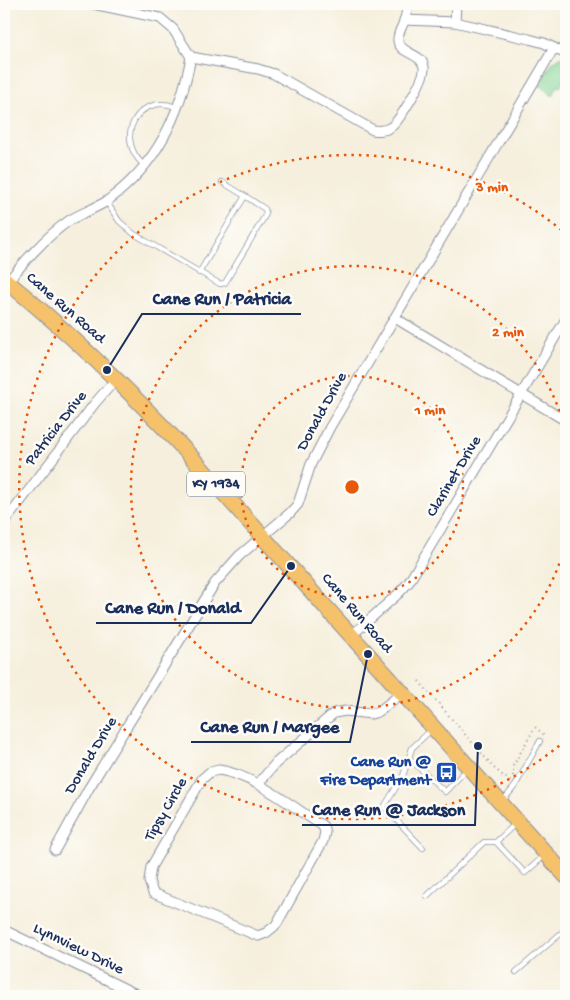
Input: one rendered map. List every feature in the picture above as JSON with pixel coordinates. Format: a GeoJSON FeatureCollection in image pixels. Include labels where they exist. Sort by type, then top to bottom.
{"type":"FeatureCollection","features":[{"type":"Feature","properties":{"kind":"highway","name":"Cane Run Road"},"geometry":{"type":"LineString","coordinates":[[5,283],[50,318],[116,379],[186,451],[566,876]]}},
{"type":"Feature","properties":{"kind":"street"},"geometry":{"type":"LineString","coordinates":[[93,4],[160,18],[173,29],[191,57],[258,69],[274,74],[373,130],[386,130],[396,122],[424,76],[424,64],[421,59],[399,44],[398,34],[408,4]]}},
{"type":"Feature","properties":{"kind":"street"},"geometry":{"type":"LineString","coordinates":[[455,22],[456,4]]}},
{"type":"Feature","properties":{"kind":"street"},"geometry":{"type":"LineString","coordinates":[[404,20],[455,22],[529,39],[566,54]]}},
{"type":"Feature","properties":{"kind":"street","name":"Donald Drive"},"geometry":{"type":"LineString","coordinates":[[55,850],[89,788],[215,583],[233,562],[298,504],[319,446],[554,48]]}},
{"type":"Feature","properties":{"kind":"street"},"geometry":{"type":"LineString","coordinates":[[5,283],[48,238],[69,221],[106,201],[132,179],[144,165],[168,132],[178,107],[191,57]]}},
{"type":"Feature","properties":{"kind":"street"},"geometry":{"type":"LineString","coordinates":[[395,318],[566,421]]}},
{"type":"Feature","properties":{"kind":"street","name":"Clarinet Drive"},"geometry":{"type":"LineString","coordinates":[[351,636],[409,582],[566,319]]}},
{"type":"Feature","properties":{"kind":"street","name":"Patricia Drive"},"geometry":{"type":"LineString","coordinates":[[4,523],[95,403],[116,379]]}},
{"type":"Feature","properties":{"kind":"street"},"geometry":{"type":"LineString","coordinates":[[258,784],[276,763],[334,713],[346,711],[372,714],[378,712],[402,692]]}},
{"type":"Feature","properties":{"kind":"street","name":"Tipsy Circle"},"geometry":{"type":"LineString","coordinates":[[219,770],[229,771],[258,784],[323,826],[325,832],[323,840],[276,925],[266,933],[258,936],[153,893],[149,881],[151,867],[202,779],[210,772],[219,770]]}},
{"type":"Feature","properties":{"kind":"street","name":"Lynnview Drive"},"geometry":{"type":"LineString","coordinates":[[4,930],[140,996]]}},
{"type":"Feature","properties":{"kind":"lane"},"geometry":{"type":"LineString","coordinates":[[144,165],[135,156],[130,142],[132,125],[136,117],[140,112],[153,105],[166,104],[178,107]]}},
{"type":"Feature","properties":{"kind":"lane"},"geometry":{"type":"LineString","coordinates":[[106,201],[119,221],[134,234],[220,284],[225,283],[266,214],[265,208],[222,182]]}},
{"type":"Feature","properties":{"kind":"lane"},"geometry":{"type":"LineString","coordinates":[[199,273],[245,196]]}},
{"type":"Feature","properties":{"kind":"lane"},"geometry":{"type":"LineString","coordinates":[[423,848],[384,807],[403,776],[412,748],[434,728]]}},
{"type":"Feature","properties":{"kind":"lane"},"geometry":{"type":"LineString","coordinates":[[501,803],[515,786],[540,741]]}},
{"type":"Feature","properties":{"kind":"lane"},"geometry":{"type":"LineString","coordinates":[[409,758],[444,792],[469,767]]}},
{"type":"Feature","properties":{"kind":"lane"},"geometry":{"type":"LineString","coordinates":[[427,896],[484,842],[496,842],[518,822]]}},
{"type":"Feature","properties":{"kind":"lane"},"geometry":{"type":"LineString","coordinates":[[496,842],[525,873],[547,854]]}},
{"type":"Feature","properties":{"kind":"lane"},"geometry":{"type":"LineString","coordinates":[[516,972],[566,929]]}},
{"type":"Feature","properties":{"kind":"path"},"geometry":{"type":"LineString","coordinates":[[419,681],[495,769],[511,782],[513,780],[513,766],[535,727],[543,734],[540,741]]}},
{"type":"Feature","properties":{"kind":"green space"},"geometry":{"type":"Polygon","coordinates":[[[560,57],[566,57],[566,80],[564,79],[560,87],[557,86],[553,96],[539,85],[552,63],[560,57]]]}},
{"type":"Feature","properties":{"kind":"place","name":"Cane Run / Patricia"},"geometry":{"type":"Point","coordinates":[107,370]}},
{"type":"Feature","properties":{"kind":"place","name":"Cane Run / Donald"},"geometry":{"type":"Point","coordinates":[291,566]}},
{"type":"Feature","properties":{"kind":"place","name":"Cane Run / Margee"},"geometry":{"type":"Point","coordinates":[368,654]}},
{"type":"Feature","properties":{"kind":"place","name":"Cane Run @ Jackson"},"geometry":{"type":"Point","coordinates":[478,746]}},
{"type":"Feature","properties":{"kind":"place","name":"Cane Run @ Fire Department"},"geometry":{"type":"Point","coordinates":[447,772]}}]}
